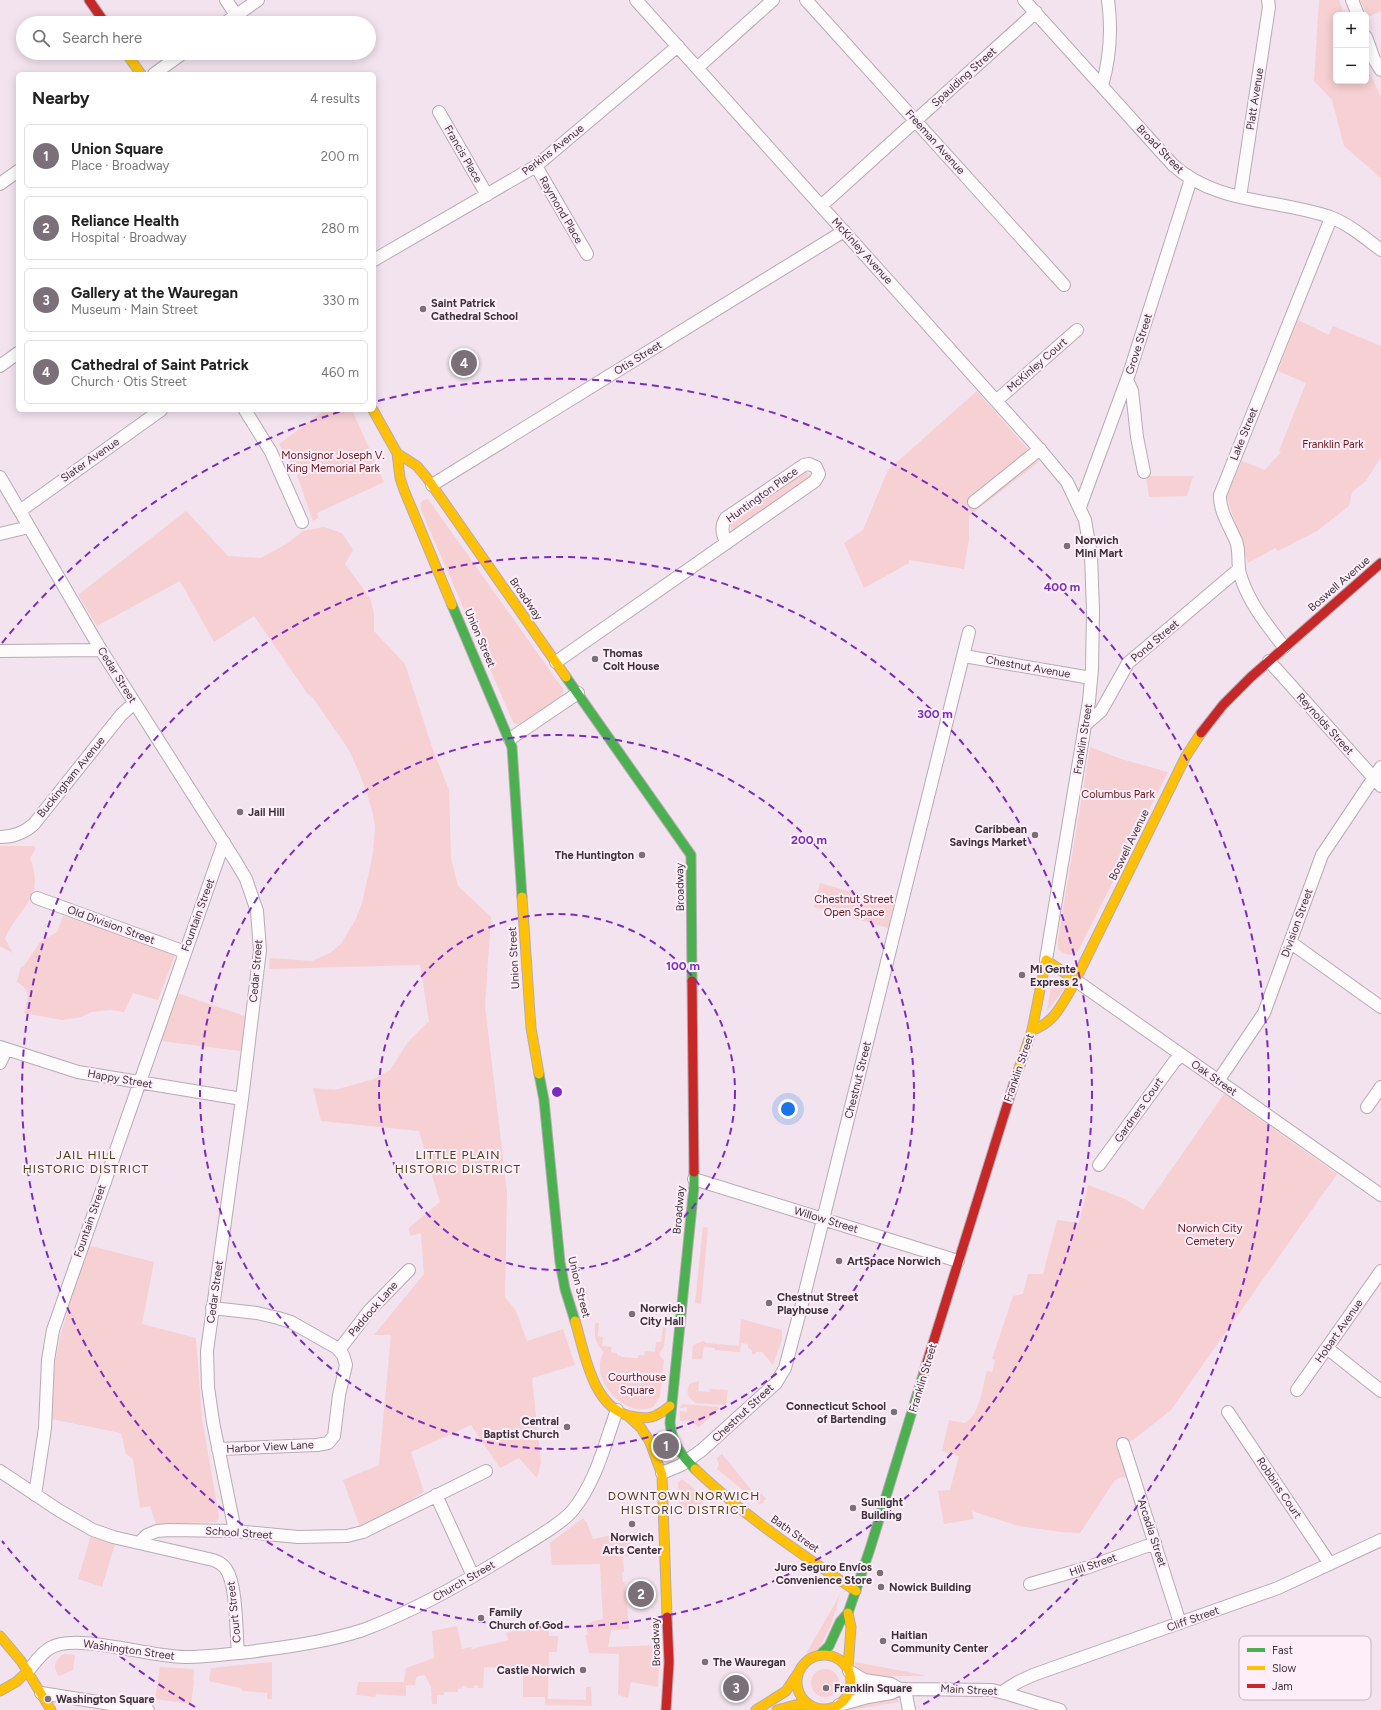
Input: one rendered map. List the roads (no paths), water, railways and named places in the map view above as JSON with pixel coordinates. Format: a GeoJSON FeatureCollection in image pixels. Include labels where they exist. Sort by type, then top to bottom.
{"type":"FeatureCollection","features":[{"type":"Feature","properties":{"kind":"main road"},"geometry":{"type":"LineString","coordinates":[[89,0],[100,16]]}},
{"type":"Feature","properties":{"kind":"main road"},"geometry":{"type":"LineString","coordinates":[[131,60],[140,72]]}},
{"type":"Feature","properties":{"kind":"main road","name":"Broadway"},"geometry":{"type":"LineString","coordinates":[[374,412],[397,453],[417,466],[432,485],[691,855],[694,1179],[674,1385],[669,1419],[673,1440],[677,1448],[688,1461]]}},
{"type":"Feature","properties":{"kind":"main road","name":"Union Street"},"geometry":{"type":"LineString","coordinates":[[397,453],[400,478],[404,490],[510,739],[515,775],[530,1022],[545,1107],[561,1270],[568,1298],[594,1382],[602,1397],[617,1410],[628,1416],[650,1418],[657,1416],[670,1406]]}},
{"type":"Feature","properties":{"kind":"main road","name":"Boswell Avenue"},"geometry":{"type":"LineString","coordinates":[[1032,1030],[1042,1027],[1053,1018],[1075,980],[1202,728],[1222,704],[1284,647],[1381,563]]}},
{"type":"Feature","properties":{"kind":"main road","name":"Oak Street"},"geometry":{"type":"LineString","coordinates":[[1046,960],[1075,980]]}},
{"type":"Feature","properties":{"kind":"main road","name":"Franklin Street"},"geometry":{"type":"LineString","coordinates":[[849,1669],[851,1627],[848,1613],[899,1458],[1000,1124],[1032,1030],[1046,960]]}},
{"type":"Feature","properties":{"kind":"main road","name":"Broadway"},"geometry":{"type":"LineString","coordinates":[[628,1416],[643,1430],[652,1446],[662,1474],[669,1662],[666,1710]]}},
{"type":"Feature","properties":{"kind":"main road","name":"Bath Street"},"geometry":{"type":"LineString","coordinates":[[688,1461],[746,1513],[856,1590]]}},
{"type":"Feature","properties":{"kind":"main road","name":"Franklin Street"},"geometry":{"type":"LineString","coordinates":[[820,1654],[829,1645],[841,1618],[848,1613]]}},
{"type":"Feature","properties":{"kind":"main road"},"geometry":{"type":"LineString","coordinates":[[0,1636],[13,1650],[28,1671],[51,1710]]}},
{"type":"Feature","properties":{"kind":"main road"},"geometry":{"type":"LineString","coordinates":[[756,1710],[786,1691],[806,1661],[820,1654],[834,1656],[842,1661],[849,1669],[852,1679],[851,1688],[845,1699],[839,1705],[824,1709],[799,1704],[785,1709]]}},
{"type":"Feature","properties":{"kind":"main road"},"geometry":{"type":"LineString","coordinates":[[0,1691],[16,1682],[28,1671]]}},
{"type":"Feature","properties":{"kind":"main road"},"geometry":{"type":"LineString","coordinates":[[798,1673],[796,1682],[798,1691],[803,1699],[810,1705]]}},
{"type":"Feature","properties":{"kind":"street"},"geometry":{"type":"LineString","coordinates":[[226,0],[236,15],[258,0]]}},
{"type":"Feature","properties":{"kind":"street","name":"McKinley Avenue"},"geometry":{"type":"LineString","coordinates":[[636,0],[1040,449],[1067,482],[1080,507]]}},
{"type":"Feature","properties":{"kind":"street"},"geometry":{"type":"LineString","coordinates":[[697,68],[773,0]]}},
{"type":"Feature","properties":{"kind":"street","name":"Freeman Avenue"},"geometry":{"type":"LineString","coordinates":[[806,0],[1064,285]]}},
{"type":"Feature","properties":{"kind":"street","name":"Broad Street"},"geometry":{"type":"LineString","coordinates":[[1024,0],[1173,165],[1190,179],[1213,190],[1305,210],[1331,218],[1350,228],[1381,250]]}},
{"type":"Feature","properties":{"kind":"street"},"geometry":{"type":"LineString","coordinates":[[1102,86],[1107,69],[1110,44],[1108,0]]}},
{"type":"Feature","properties":{"kind":"street","name":"Platt Avenue"},"geometry":{"type":"LineString","coordinates":[[1240,197],[1269,7],[1268,0]]}},
{"type":"Feature","properties":{"kind":"street"},"geometry":{"type":"LineString","coordinates":[[1352,0],[1357,12]]}},
{"type":"Feature","properties":{"kind":"street","name":"Spaulding Street"},"geometry":{"type":"LineString","coordinates":[[821,206],[1036,12]]}},
{"type":"Feature","properties":{"kind":"street"},"geometry":{"type":"LineString","coordinates":[[1369,45],[1374,59],[1381,70]]}},
{"type":"Feature","properties":{"kind":"street","name":"Perkins Avenue"},"geometry":{"type":"LineString","coordinates":[[376,259],[487,196],[536,166],[678,46]]}},
{"type":"Feature","properties":{"kind":"street"},"geometry":{"type":"LineString","coordinates":[[157,72],[173,60]]}},
{"type":"Feature","properties":{"kind":"street","name":"Francis Place"},"geometry":{"type":"LineString","coordinates":[[439,112],[487,196]]}},
{"type":"Feature","properties":{"kind":"street","name":"Raymond Place"},"geometry":{"type":"LineString","coordinates":[[536,166],[587,254]]}},
{"type":"Feature","properties":{"kind":"street"},"geometry":{"type":"LineString","coordinates":[[0,184],[16,172]]}},
{"type":"Feature","properties":{"kind":"street","name":"Grove Street"},"geometry":{"type":"LineString","coordinates":[[1080,507],[1127,380],[1190,179]]}},
{"type":"Feature","properties":{"kind":"street","name":"Lake Street"},"geometry":{"type":"LineString","coordinates":[[1284,647],[1255,607],[1243,583],[1239,569],[1237,544],[1223,510],[1220,495],[1331,218]]}},
{"type":"Feature","properties":{"kind":"street","name":"Otis Street"},"geometry":{"type":"LineString","coordinates":[[432,485],[844,231]]}},
{"type":"Feature","properties":{"kind":"street","name":"McKinley Court"},"geometry":{"type":"LineString","coordinates":[[996,400],[1077,330]]}},
{"type":"Feature","properties":{"kind":"street"},"geometry":{"type":"LineString","coordinates":[[0,366],[16,354]]}},
{"type":"Feature","properties":{"kind":"street"},"geometry":{"type":"LineString","coordinates":[[1127,380],[1132,391],[1137,437],[1144,472]]}},
{"type":"Feature","properties":{"kind":"street","name":"Slater Avenue"},"geometry":{"type":"LineString","coordinates":[[20,510],[158,412]]}},
{"type":"Feature","properties":{"kind":"street"},"geometry":{"type":"LineString","coordinates":[[245,412],[271,452],[302,522]]}},
{"type":"Feature","properties":{"kind":"street"},"geometry":{"type":"LineString","coordinates":[[974,502],[1040,449]]}},
{"type":"Feature","properties":{"kind":"street","name":"Huntington Place"},"geometry":{"type":"LineString","coordinates":[[556,662],[727,543],[815,481],[819,474],[816,467],[809,464],[804,465],[726,518],[722,527],[724,538],[727,543]]}},
{"type":"Feature","properties":{"kind":"street","name":"Cedar Street"},"geometry":{"type":"LineString","coordinates":[[0,477],[101,650],[224,842],[246,879],[257,911],[260,931],[260,950],[242,1099],[207,1351],[208,1387],[218,1449],[235,1531]]}},
{"type":"Feature","properties":{"kind":"street","name":"Franklin Street"},"geometry":{"type":"LineString","coordinates":[[1046,960],[1085,725],[1091,678],[1093,611],[1091,562],[1087,527],[1080,507]]}},
{"type":"Feature","properties":{"kind":"street"},"geometry":{"type":"LineString","coordinates":[[0,534],[29,527]]}},
{"type":"Feature","properties":{"kind":"street","name":"Pond Street"},"geometry":{"type":"LineString","coordinates":[[1085,725],[1101,711],[1128,663],[1239,569]]}},
{"type":"Feature","properties":{"kind":"street","name":"Chestnut Street"},"geometry":{"type":"LineString","coordinates":[[662,1474],[688,1461],[702,1450],[776,1383],[781,1376],[792,1342],[969,632]]}},
{"type":"Feature","properties":{"kind":"street"},"geometry":{"type":"LineString","coordinates":[[0,651],[101,650]]}},
{"type":"Feature","properties":{"kind":"street","name":"Chestnut Avenue"},"geometry":{"type":"LineString","coordinates":[[964,656],[1091,678]]}},
{"type":"Feature","properties":{"kind":"street","name":"Reynolds Street"},"geometry":{"type":"LineString","coordinates":[[1269,661],[1377,782]]}},
{"type":"Feature","properties":{"kind":"street"},"geometry":{"type":"LineString","coordinates":[[510,739],[578,693]]}},
{"type":"Feature","properties":{"kind":"street","name":"Buckingham Avenue"},"geometry":{"type":"LineString","coordinates":[[0,837],[12,836],[21,833],[34,824],[121,715],[134,703]]}},
{"type":"Feature","properties":{"kind":"street","name":"Division Street"},"geometry":{"type":"LineString","coordinates":[[1218,1081],[1264,1013],[1322,855],[1377,782],[1381,767]]}},
{"type":"Feature","properties":{"kind":"street","name":"Fountain Street"},"geometry":{"type":"LineString","coordinates":[[36,1495],[45,1428],[48,1360],[51,1338],[60,1307],[224,842]]}},
{"type":"Feature","properties":{"kind":"street","name":"Old Division Street"},"geometry":{"type":"LineString","coordinates":[[37,898],[185,952]]}},
{"type":"Feature","properties":{"kind":"street"},"geometry":{"type":"LineString","coordinates":[[1290,942],[1381,1007]]}},
{"type":"Feature","properties":{"kind":"street","name":"Oak Street"},"geometry":{"type":"LineString","coordinates":[[1075,980],[1381,1195]]}},
{"type":"Feature","properties":{"kind":"street"},"geometry":{"type":"LineString","coordinates":[[0,1063],[3,1049]]}},
{"type":"Feature","properties":{"kind":"street","name":"Happy Street"},"geometry":{"type":"LineString","coordinates":[[3,1049],[78,1072],[242,1099]]}},
{"type":"Feature","properties":{"kind":"street","name":"Gardners Court"},"geometry":{"type":"LineString","coordinates":[[1099,1165],[1174,1062],[1181,1055]]}},
{"type":"Feature","properties":{"kind":"street"},"geometry":{"type":"LineString","coordinates":[[1367,1107],[1381,1087]]}},
{"type":"Feature","properties":{"kind":"street","name":"Willow Street"},"geometry":{"type":"LineString","coordinates":[[694,1179],[958,1261]]}},
{"type":"Feature","properties":{"kind":"street","name":"Paddock Lane"},"geometry":{"type":"LineString","coordinates":[[339,1350],[369,1311],[409,1270]]}},
{"type":"Feature","properties":{"kind":"street","name":"Hobart Avenue"},"geometry":{"type":"LineString","coordinates":[[1297,1390],[1381,1271]]}},
{"type":"Feature","properties":{"kind":"street"},"geometry":{"type":"LineString","coordinates":[[212,1308],[257,1313],[285,1320],[339,1350]]}},
{"type":"Feature","properties":{"kind":"street"},"geometry":{"type":"LineString","coordinates":[[1327,1348],[1381,1392]]}},
{"type":"Feature","properties":{"kind":"street","name":"Harbor View Lane"},"geometry":{"type":"LineString","coordinates":[[218,1449],[317,1445],[331,1441],[334,1436],[339,1395],[346,1365],[343,1355],[339,1350]]}},
{"type":"Feature","properties":{"kind":"street","name":"Church Street"},"geometry":{"type":"LineString","coordinates":[[238,1653],[299,1645],[356,1632],[437,1597],[523,1546],[572,1512],[583,1495],[596,1469],[617,1410]]}},
{"type":"Feature","properties":{"kind":"street","name":"Robbins Court"},"geometry":{"type":"LineString","coordinates":[[1228,1412],[1330,1564]]}},
{"type":"Feature","properties":{"kind":"street","name":"Arcadia Street"},"geometry":{"type":"LineString","coordinates":[[1123,1444],[1180,1623]]}},
{"type":"Feature","properties":{"kind":"street"},"geometry":{"type":"LineString","coordinates":[[0,1471],[93,1530],[113,1537],[139,1543]]}},
{"type":"Feature","properties":{"kind":"street","name":"School Street"},"geometry":{"type":"LineString","coordinates":[[139,1543],[147,1535],[163,1530],[235,1531],[298,1537],[352,1535],[486,1471]]}},
{"type":"Feature","properties":{"kind":"street"},"geometry":{"type":"LineString","coordinates":[[436,1495],[473,1576]]}},
{"type":"Feature","properties":{"kind":"street","name":"Cliff Street"},"geometry":{"type":"LineString","coordinates":[[1002,1692],[1018,1682],[1034,1675],[1278,1588],[1381,1540]]}},
{"type":"Feature","properties":{"kind":"street","name":"Court Street"},"geometry":{"type":"LineString","coordinates":[[139,1543],[213,1560],[225,1567],[232,1587],[238,1653]]}},
{"type":"Feature","properties":{"kind":"street","name":"Hill Street"},"geometry":{"type":"LineString","coordinates":[[1030,1584],[1086,1568],[1155,1543]]}},
{"type":"Feature","properties":{"kind":"street","name":"Washington Street"},"geometry":{"type":"LineString","coordinates":[[28,1671],[38,1658],[49,1649],[57,1645],[69,1643],[93,1644],[184,1657],[238,1653]]}},
{"type":"Feature","properties":{"kind":"street","name":"Main Street"},"geometry":{"type":"LineString","coordinates":[[849,1669],[864,1680],[891,1684],[902,1689]]}},
{"type":"Feature","properties":{"kind":"street"},"geometry":{"type":"LineString","coordinates":[[902,1689],[909,1710]]}},
{"type":"Feature","properties":{"kind":"street","name":"Main Street"},"geometry":{"type":"LineString","coordinates":[[839,1705],[902,1689],[968,1689],[1002,1692],[1060,1710]]}},
{"type":"Feature","properties":{"kind":"street"},"geometry":{"type":"LineString","coordinates":[[41,1693],[148,1710]]}},
{"type":"Feature","properties":{"kind":"place","name":"Saint Patrick Cathedral School"},"geometry":{"type":"Point","coordinates":[423,309]}},
{"type":"Feature","properties":{"kind":"place","name":"Cathedral of Saint Patrick"},"geometry":{"type":"Point","coordinates":[464,363]}},
{"type":"Feature","properties":{"kind":"place","name":"Norwich Mini Mart"},"geometry":{"type":"Point","coordinates":[1067,546]}},
{"type":"Feature","properties":{"kind":"place","name":"Thomas Colt House"},"geometry":{"type":"Point","coordinates":[595,659]}},
{"type":"Feature","properties":{"kind":"place","name":"Jail Hill"},"geometry":{"type":"Point","coordinates":[240,812]}},
{"type":"Feature","properties":{"kind":"place","name":"Caribbean Savings Market"},"geometry":{"type":"Point","coordinates":[1035,835]}},
{"type":"Feature","properties":{"kind":"place","name":"The Huntington"},"geometry":{"type":"Point","coordinates":[642,855]}},
{"type":"Feature","properties":{"kind":"place","name":"Mi Gente Express 2"},"geometry":{"type":"Point","coordinates":[1022,975]}},
{"type":"Feature","properties":{"kind":"place","name":"ArtSpace Norwich"},"geometry":{"type":"Point","coordinates":[839,1261]}},
{"type":"Feature","properties":{"kind":"place","name":"Chestnut Street Playhouse"},"geometry":{"type":"Point","coordinates":[769,1303]}},
{"type":"Feature","properties":{"kind":"place","name":"Norwich City Hall"},"geometry":{"type":"Point","coordinates":[632,1314]}},
{"type":"Feature","properties":{"kind":"place","name":"Connecticut School of Bartending"},"geometry":{"type":"Point","coordinates":[894,1412]}},
{"type":"Feature","properties":{"kind":"place","name":"Central Baptist Church"},"geometry":{"type":"Point","coordinates":[567,1427]}},
{"type":"Feature","properties":{"kind":"place","name":"Union Square"},"geometry":{"type":"Point","coordinates":[666,1446]}},
{"type":"Feature","properties":{"kind":"place","name":"Sunlight Building"},"geometry":{"type":"Point","coordinates":[853,1508]}},
{"type":"Feature","properties":{"kind":"place","name":"Norwich Arts Center"},"geometry":{"type":"Point","coordinates":[632,1524]}},
{"type":"Feature","properties":{"kind":"place","name":"Juro Seguro Envíos Convenience Store"},"geometry":{"type":"Point","coordinates":[880,1573]}},
{"type":"Feature","properties":{"kind":"place","name":"Nowick Building"},"geometry":{"type":"Point","coordinates":[881,1587]}},
{"type":"Feature","properties":{"kind":"place","name":"Reliance Health"},"geometry":{"type":"Point","coordinates":[641,1594]}},
{"type":"Feature","properties":{"kind":"place","name":"Family Church of God"},"geometry":{"type":"Point","coordinates":[481,1618]}},
{"type":"Feature","properties":{"kind":"place","name":"Haitian Community Center"},"geometry":{"type":"Point","coordinates":[883,1641]}},
{"type":"Feature","properties":{"kind":"place","name":"The Wauregan"},"geometry":{"type":"Point","coordinates":[705,1662]}},
{"type":"Feature","properties":{"kind":"place","name":"Castle Norwich"},"geometry":{"type":"Point","coordinates":[583,1670]}},
{"type":"Feature","properties":{"kind":"place","name":"Gallery at the Wauregan"},"geometry":{"type":"Point","coordinates":[736,1688]}},
{"type":"Feature","properties":{"kind":"place","name":"Franklin Square"},"geometry":{"type":"Point","coordinates":[826,1688]}},
{"type":"Feature","properties":{"kind":"place","name":"Washington Square"},"geometry":{"type":"Point","coordinates":[48,1699]}},
{"type":"Feature","properties":{"kind":"district","name":"JAIL HILL HISTORIC DISTRICT"},"geometry":{"type":"Point","coordinates":[86,1162]}},
{"type":"Feature","properties":{"kind":"district","name":"LITTLE PLAIN HISTORIC DISTRICT"},"geometry":{"type":"Point","coordinates":[458,1162]}},
{"type":"Feature","properties":{"kind":"district","name":"DOWNTOWN NORWICH HISTORIC DISTRICT"},"geometry":{"type":"Point","coordinates":[684,1503]}},
{"type":"Feature","properties":{"kind":"park label","name":"Franklin Park"},"geometry":{"type":"Point","coordinates":[1333,444]}},
{"type":"Feature","properties":{"kind":"park label","name":"Monsignor Joseph V. King Memorial Park"},"geometry":{"type":"Point","coordinates":[333,461]}},
{"type":"Feature","properties":{"kind":"park label","name":"Columbus Park"},"geometry":{"type":"Point","coordinates":[1118,794]}},
{"type":"Feature","properties":{"kind":"park label","name":"Chestnut Street Open Space"},"geometry":{"type":"Point","coordinates":[854,905]}},
{"type":"Feature","properties":{"kind":"park label","name":"Norwich City Cemetery"},"geometry":{"type":"Point","coordinates":[1210,1234]}},
{"type":"Feature","properties":{"kind":"park label","name":"Courthouse Square"},"geometry":{"type":"Point","coordinates":[637,1383]}}]}
